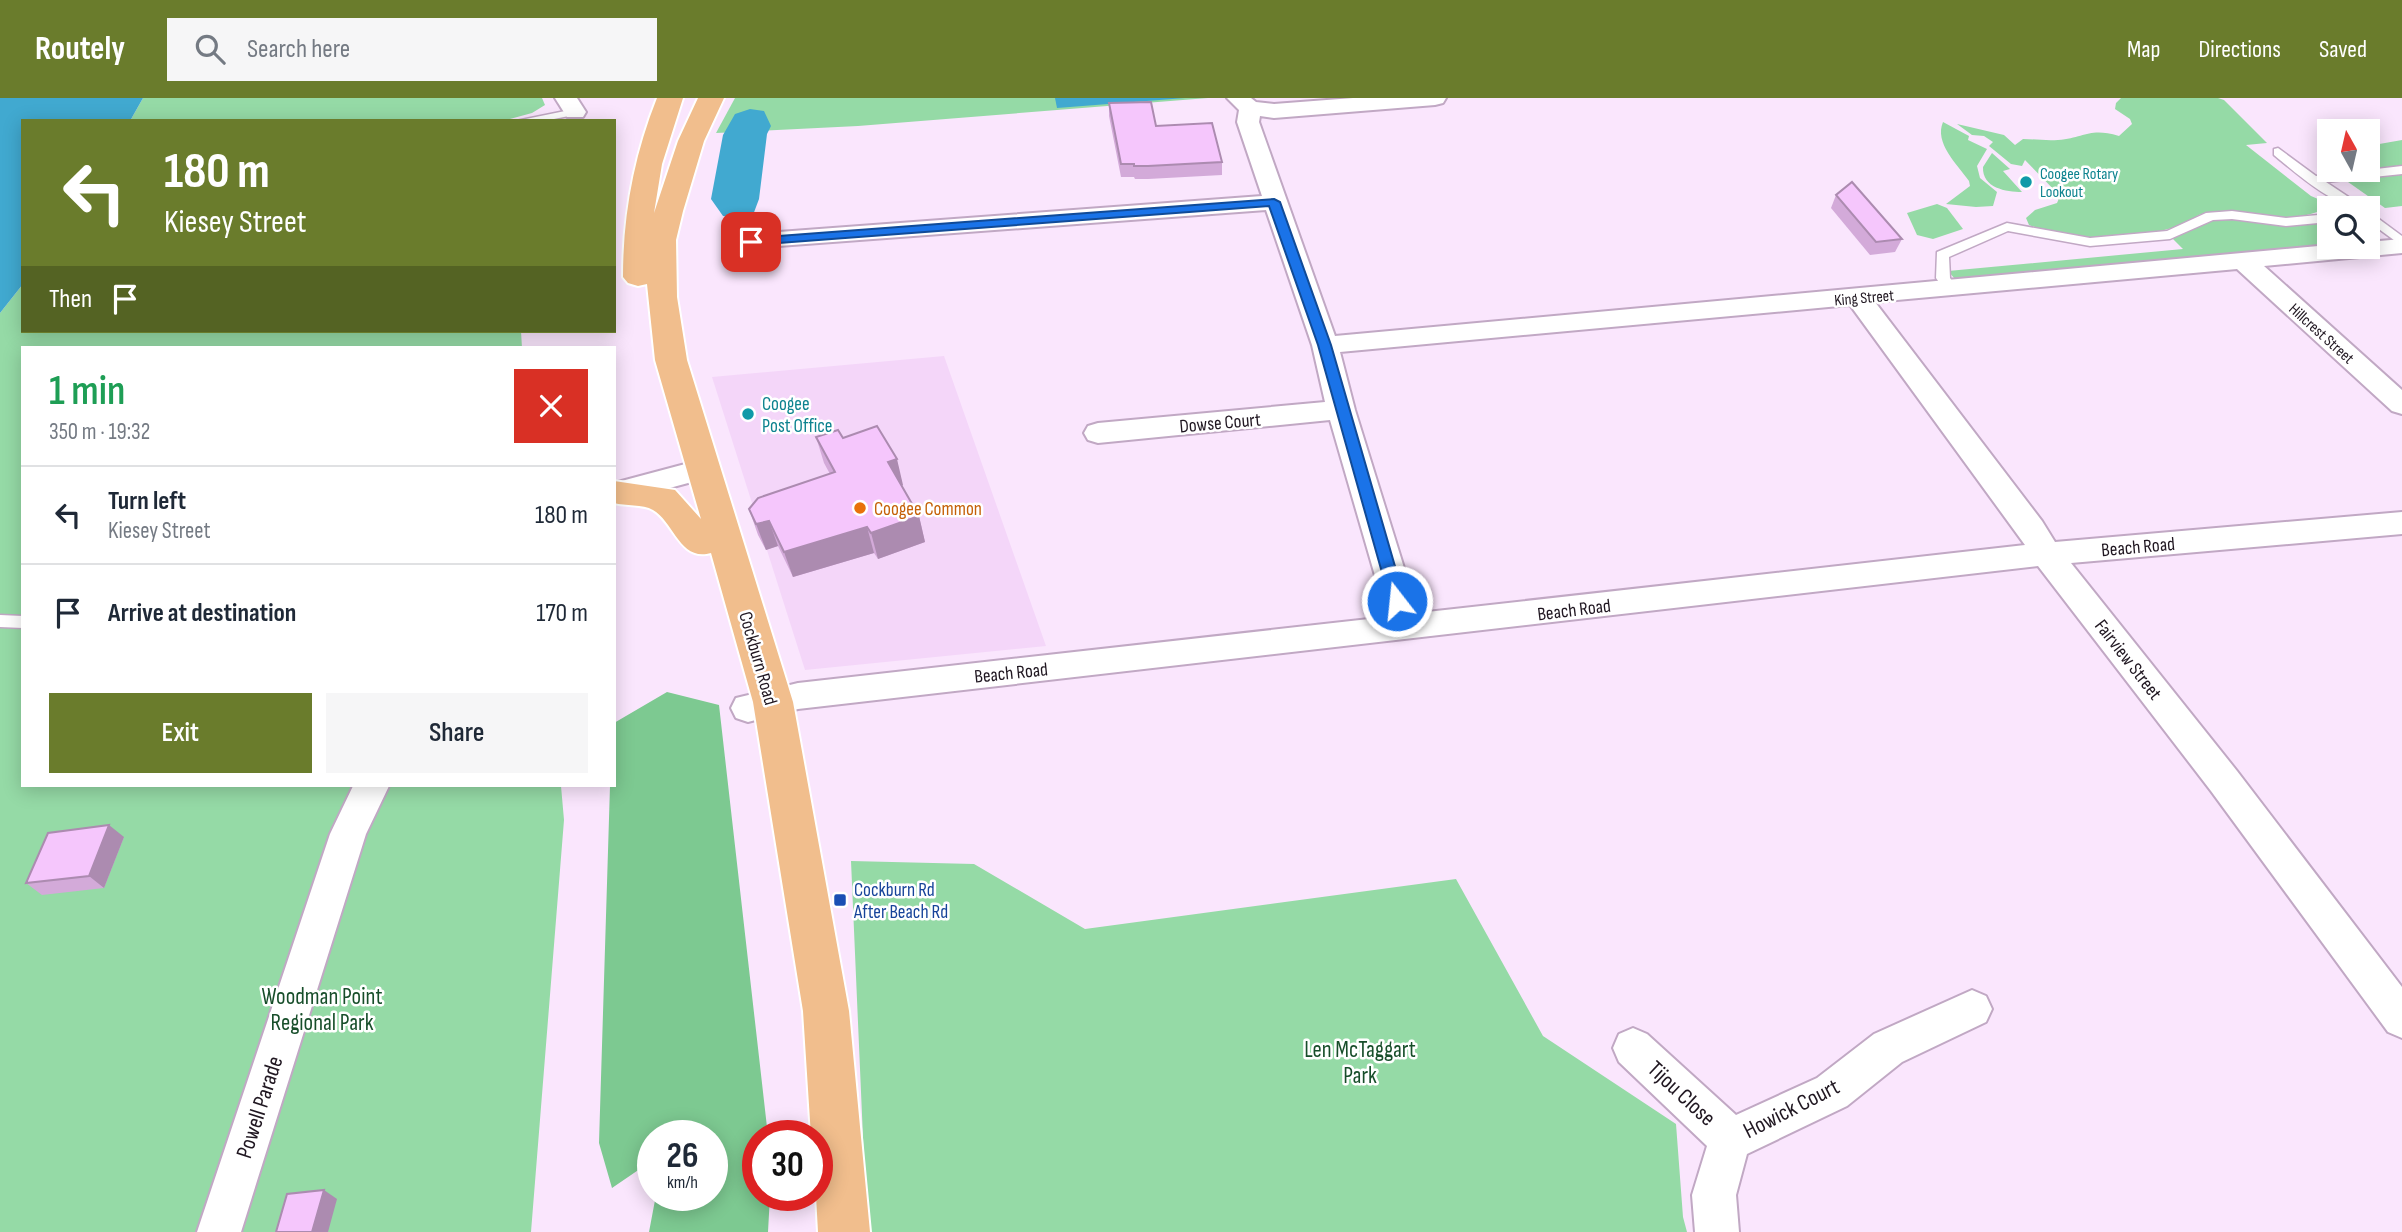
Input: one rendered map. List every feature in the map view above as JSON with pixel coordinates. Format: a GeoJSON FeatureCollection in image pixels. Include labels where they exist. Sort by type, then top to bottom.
{"type":"FeatureCollection","features":[{"type":"Feature","properties":{"kind":"main road","name":"Cockburn Road"},"geometry":{"type":"LineString","coordinates":[[670,98],[653,145],[640,203],[637,267],[640,327],[653,386],[694,472],[702,543],[760,705],[802,976],[816,1120]]}},
{"type":"Feature","properties":{"kind":"main road","name":"Cockburn Road"},"geometry":{"type":"LineString","coordinates":[[711,98],[683,163],[662,240],[662,297],[671,360],[694,472],[760,705],[827,1011],[844,1232]]}},
{"type":"Feature","properties":{"kind":"main road"},"geometry":{"type":"LineString","coordinates":[[616,493],[663,499],[702,543]]}},
{"type":"Feature","properties":{"kind":"main road"},"geometry":{"type":"LineString","coordinates":[[822,1211],[824,1232]]}},
{"type":"Feature","properties":{"kind":"street"},"geometry":{"type":"LineString","coordinates":[[1408,628],[1397,601],[1341,410],[1325,345],[1274,202],[1244,103],[1274,111],[1435,98]]}},
{"type":"Feature","properties":{"kind":"street"},"geometry":{"type":"LineString","coordinates":[[751,242],[1274,202]]}},
{"type":"Feature","properties":{"kind":"street","name":"King Street"},"geometry":{"type":"LineString","coordinates":[[1325,345],[1951,289],[2402,244]]}},
{"type":"Feature","properties":{"kind":"street","name":"Hillcrest Street"},"geometry":{"type":"LineString","coordinates":[[2243,261],[2402,405]]}},
{"type":"Feature","properties":{"kind":"street","name":"Fairview Street"},"geometry":{"type":"LineString","coordinates":[[1858,297],[2031,529],[2046,554],[2224,781],[2402,1019]]}},
{"type":"Feature","properties":{"kind":"street","name":"Dowse Court"},"geometry":{"type":"LineString","coordinates":[[1098,433],[1341,410]]}},
{"type":"Feature","properties":{"kind":"street"},"geometry":{"type":"LineString","coordinates":[[616,493],[694,472]]}},
{"type":"Feature","properties":{"kind":"street","name":"Beach Road"},"geometry":{"type":"LineString","coordinates":[[760,705],[798,696],[2046,554],[2402,523]]}},
{"type":"Feature","properties":{"kind":"street","name":"Powell Parade"},"geometry":{"type":"LineString","coordinates":[[219,1232],[342,853],[371,787]]}},
{"type":"Feature","properties":{"kind":"street","name":"Howick Court"},"geometry":{"type":"LineString","coordinates":[[1717,1232],[1712,1211],[1713,1186],[1731,1139],[1832,1092],[1888,1048],[1972,1009]]}},
{"type":"Feature","properties":{"kind":"street","name":"Tijou Close"},"geometry":{"type":"LineString","coordinates":[[1633,1048],[1731,1139]]}},
{"type":"Feature","properties":{"kind":"lane"},"geometry":{"type":"LineString","coordinates":[[528,119],[571,105]]}},
{"type":"Feature","properties":{"kind":"lane"},"geometry":{"type":"LineString","coordinates":[[2278,152],[2336,196]]}},
{"type":"Feature","properties":{"kind":"lane"},"geometry":{"type":"LineString","coordinates":[[2315,180],[2402,170]]}},
{"type":"Feature","properties":{"kind":"lane"},"geometry":{"type":"LineString","coordinates":[[1951,289],[1943,278],[1942,255],[2007,228],[2090,242],[2170,235],[2211,216],[2232,215],[2286,222],[2317,219]]}},
{"type":"Feature","properties":{"kind":"lane"},"geometry":{"type":"LineString","coordinates":[[2380,225],[2402,244]]}},
{"type":"Feature","properties":{"kind":"lane"},"geometry":{"type":"LineString","coordinates":[[0,621],[21,622]]}},
{"type":"Feature","properties":{"kind":"shaded area","name":"Coogee Common"},"geometry":{"type":"Polygon","coordinates":[[[944,356],[1046,646],[805,670],[712,377],[944,356]]]}},
{"type":"Feature","properties":{"kind":"green space"},"geometry":{"type":"Polygon","coordinates":[[[143,98],[542,98],[545,105],[532,113],[510,119],[131,119],[143,98]]]}},
{"type":"Feature","properties":{"kind":"green space"},"geometry":{"type":"Polygon","coordinates":[[[735,98],[1208,98],[858,126],[716,133],[735,98]]]}},
{"type":"Feature","properties":{"kind":"green space"},"geometry":{"type":"Polygon","coordinates":[[[2121,98],[2224,100],[2267,143],[2246,145],[2317,199],[2317,212],[2286,218],[2226,212],[2203,214],[2182,226],[2134,236],[2098,238],[2045,230],[2029,225],[2026,218],[2035,210],[2057,203],[2060,196],[2025,160],[2022,166],[2011,164],[1989,146],[1993,142],[1984,136],[1972,135],[1957,124],[2004,135],[2015,145],[2023,139],[2058,140],[2094,133],[2119,136],[2132,124],[2130,119],[2115,109],[2121,98]]]}},
{"type":"Feature","properties":{"kind":"green space"},"geometry":{"type":"Polygon","coordinates":[[[1943,122],[1969,136],[1968,140],[1987,149],[1977,166],[1980,178],[1997,192],[1993,206],[1946,204],[1970,186],[1944,145],[1941,130],[1943,122]]]}},
{"type":"Feature","properties":{"kind":"green space"},"geometry":{"type":"Polygon","coordinates":[[[2402,140],[2402,206],[2385,208],[2380,204],[2380,196],[2368,196],[2348,182],[2380,182],[2380,144],[2402,140]]]}},
{"type":"Feature","properties":{"kind":"green space"},"geometry":{"type":"Polygon","coordinates":[[[1992,153],[2010,169],[2003,171],[2022,192],[2002,190],[1986,180],[1983,167],[1992,153]]]}},
{"type":"Feature","properties":{"kind":"green space"},"geometry":{"type":"Polygon","coordinates":[[[1937,204],[1947,208],[1963,229],[1933,239],[1917,235],[1907,213],[1937,204]]]}},
{"type":"Feature","properties":{"kind":"green space"},"geometry":{"type":"Polygon","coordinates":[[[2244,218],[2285,225],[2317,222],[2317,246],[1955,279],[1948,271],[2183,249],[2172,238],[2210,219],[2244,218]]]}},
{"type":"Feature","properties":{"kind":"green space","name":"Woodman Point Regional Park"},"geometry":{"type":"Polygon","coordinates":[[[21,287],[21,333],[521,333],[522,346],[21,346],[21,787],[561,787],[564,820],[531,1232],[0,1232],[0,313],[21,287]]]}},
{"type":"Feature","properties":{"kind":"green space"},"geometry":{"type":"Polygon","coordinates":[[[667,692],[719,705],[766,1120],[742,1120],[742,1211],[769,1211],[768,1232],[649,1232],[653,1211],[728,1211],[728,1120],[637,1120],[637,1171],[612,1188],[599,1143],[610,787],[616,787],[616,722],[667,692]]]}},
{"type":"Feature","properties":{"kind":"green space","name":"Len McTaggart Park"},"geometry":{"type":"Polygon","coordinates":[[[851,861],[974,864],[1085,929],[1456,879],[1543,1036],[1676,1124],[1683,1217],[1687,1232],[869,1232],[851,861]]]}},
{"type":"Feature","properties":{"kind":"water"},"geometry":{"type":"Polygon","coordinates":[[[0,98],[143,98],[131,119],[21,119],[21,287],[0,313],[0,98]]]}},
{"type":"Feature","properties":{"kind":"water"},"geometry":{"type":"Polygon","coordinates":[[[1055,98],[1185,98],[1057,108],[1055,98]]]}},
{"type":"Feature","properties":{"kind":"water"},"geometry":{"type":"Polygon","coordinates":[[[750,109],[764,111],[771,126],[767,134],[759,199],[753,215],[737,218],[723,216],[711,199],[723,135],[735,114],[750,109]]]}},
{"type":"Feature","properties":{"kind":"building"},"geometry":{"type":"Polygon","coordinates":[[[1151,102],[1156,126],[1212,123],[1222,162],[1148,166],[1121,164],[1109,103],[1151,102]]]}},
{"type":"Feature","properties":{"kind":"building"},"geometry":{"type":"Polygon","coordinates":[[[1852,182],[1902,239],[1876,242],[1836,195],[1852,182]]]}},
{"type":"Feature","properties":{"kind":"building"},"geometry":{"type":"Polygon","coordinates":[[[877,426],[897,459],[888,462],[919,516],[871,533],[867,527],[784,552],[769,521],[756,524],[749,509],[758,498],[835,472],[816,437],[838,430],[843,438],[877,426]]]}},
{"type":"Feature","properties":{"kind":"building"},"geometry":{"type":"Polygon","coordinates":[[[109,825],[89,876],[26,883],[48,833],[109,825]]]}},
{"type":"Feature","properties":{"kind":"building"},"geometry":{"type":"Polygon","coordinates":[[[324,1190],[312,1232],[276,1232],[287,1194],[324,1190]]]}},
{"type":"Feature","properties":{"kind":"place","name":"Coogee Rotary Lookout"},"geometry":{"type":"Point","coordinates":[2026,182]}},
{"type":"Feature","properties":{"kind":"place","name":"Coogee Post Office"},"geometry":{"type":"Point","coordinates":[748,414]}},
{"type":"Feature","properties":{"kind":"place","name":"Coogee Common"},"geometry":{"type":"Point","coordinates":[860,508]}},
{"type":"Feature","properties":{"kind":"place","name":"Cockburn Rd After Beach Rd"},"geometry":{"type":"Point","coordinates":[840,900]}},
{"type":"Feature","properties":{"kind":"route"},"geometry":{"type":"LineString","coordinates":[[751,242],[1274,202],[1325,345],[1341,410],[1397,601]]}}]}
